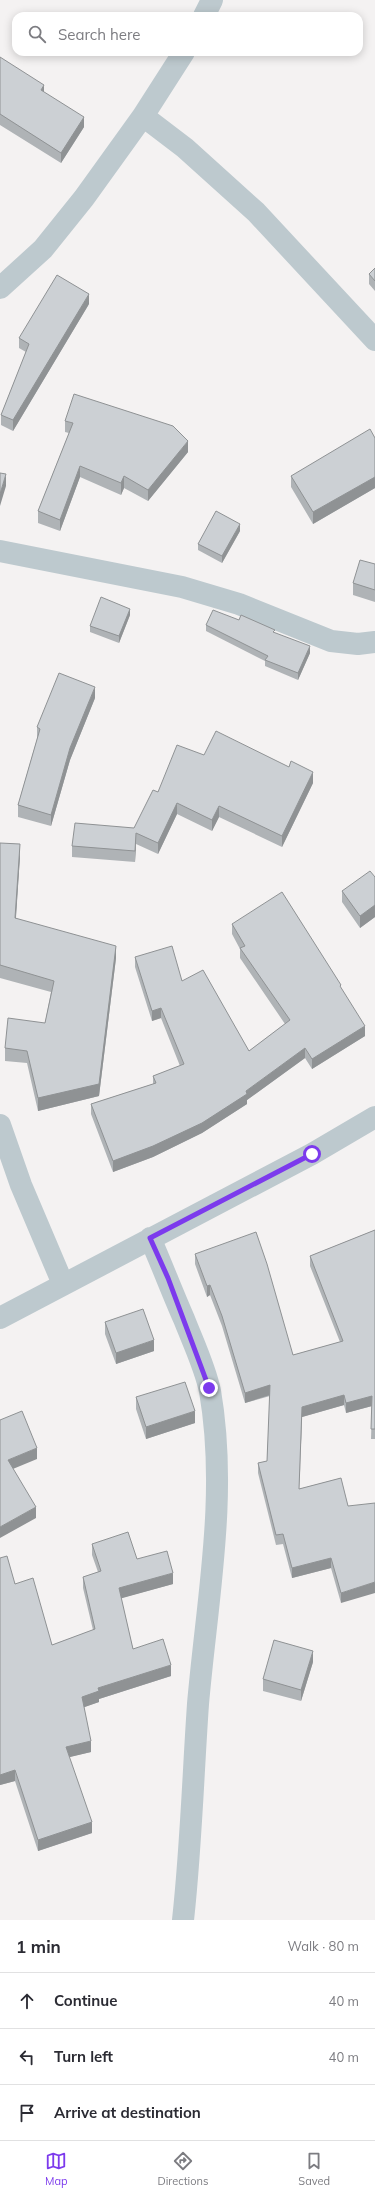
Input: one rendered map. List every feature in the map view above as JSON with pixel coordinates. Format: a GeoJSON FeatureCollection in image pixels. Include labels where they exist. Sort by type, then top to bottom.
{"type":"FeatureCollection","features":[{"type":"Feature","properties":{"kind":"street"},"geometry":{"type":"LineString","coordinates":[[206,12],[212,0]]}},
{"type":"Feature","properties":{"kind":"street"},"geometry":{"type":"LineString","coordinates":[[0,288],[44,248],[84,198],[143,116],[181,56]]}},
{"type":"Feature","properties":{"kind":"street"},"geometry":{"type":"LineString","coordinates":[[143,116],[185,148],[256,212],[375,340]]}},
{"type":"Feature","properties":{"kind":"street"},"geometry":{"type":"LineString","coordinates":[[0,551],[182,587],[239,604],[331,641],[358,644],[375,642]]}},
{"type":"Feature","properties":{"kind":"street"},"geometry":{"type":"LineString","coordinates":[[0,1318],[312,1154],[375,1117]]}},
{"type":"Feature","properties":{"kind":"street"},"geometry":{"type":"LineString","coordinates":[[0,1125],[21,1185],[63,1284]]}},
{"type":"Feature","properties":{"kind":"street"},"geometry":{"type":"LineString","coordinates":[[150,1238],[168,1278],[209,1388],[215,1427],[218,1468],[206,1630],[198,1704],[190,1861],[183,1920]]}},
{"type":"Feature","properties":{"kind":"building"},"geometry":{"type":"Polygon","coordinates":[[[0,57],[44,85],[41,90],[84,117],[61,153],[0,114],[0,57]]]}},
{"type":"Feature","properties":{"kind":"building"},"geometry":{"type":"Polygon","coordinates":[[[375,268],[375,281],[369,274],[375,268]]]}},
{"type":"Feature","properties":{"kind":"building"},"geometry":{"type":"Polygon","coordinates":[[[57,275],[89,294],[13,420],[1,415],[29,344],[19,338],[57,275]]]}},
{"type":"Feature","properties":{"kind":"building"},"geometry":{"type":"Polygon","coordinates":[[[74,394],[173,426],[188,441],[148,490],[124,476],[121,483],[80,466],[60,520],[38,511],[73,423],[65,421],[74,394]]]}},
{"type":"Feature","properties":{"kind":"building"},"geometry":{"type":"Polygon","coordinates":[[[370,429],[375,438],[375,477],[313,512],[291,476],[370,429]]]}},
{"type":"Feature","properties":{"kind":"building"},"geometry":{"type":"Polygon","coordinates":[[[0,473],[6,474],[0,494],[0,473]]]}},
{"type":"Feature","properties":{"kind":"building"},"geometry":{"type":"Polygon","coordinates":[[[216,511],[240,524],[222,556],[198,544],[216,511]]]}},
{"type":"Feature","properties":{"kind":"building"},"geometry":{"type":"Polygon","coordinates":[[[360,560],[375,564],[375,590],[353,583],[360,560]]]}},
{"type":"Feature","properties":{"kind":"building"},"geometry":{"type":"Polygon","coordinates":[[[101,597],[130,609],[119,636],[90,626],[101,597]]]}},
{"type":"Feature","properties":{"kind":"building"},"geometry":{"type":"Polygon","coordinates":[[[213,610],[239,620],[241,615],[275,630],[273,632],[310,646],[298,673],[265,660],[268,656],[206,625],[213,610]]]}},
{"type":"Feature","properties":{"kind":"building"},"geometry":{"type":"Polygon","coordinates":[[[59,673],[95,687],[70,748],[51,815],[18,805],[40,729],[37,727],[59,673]]]}},
{"type":"Feature","properties":{"kind":"building"},"geometry":{"type":"Polygon","coordinates":[[[216,731],[289,767],[291,761],[313,772],[282,836],[219,806],[212,820],[177,803],[158,843],[136,833],[135,851],[72,846],[75,823],[134,828],[153,790],[158,792],[177,745],[204,755],[216,731]]]}},
{"type":"Feature","properties":{"kind":"building"},"geometry":{"type":"Polygon","coordinates":[[[0,843],[20,844],[15,918],[116,946],[99,1084],[38,1098],[27,1051],[5,1048],[8,1018],[45,1023],[54,981],[0,965],[0,843]]]}},
{"type":"Feature","properties":{"kind":"building"},"geometry":{"type":"Polygon","coordinates":[[[370,871],[375,877],[375,905],[360,916],[342,891],[370,871]]]}},
{"type":"Feature","properties":{"kind":"building"},"geometry":{"type":"Polygon","coordinates":[[[282,892],[365,1026],[312,1059],[305,1048],[246,1091],[247,1094],[202,1123],[153,1146],[113,1161],[91,1104],[156,1083],[153,1076],[184,1064],[161,1008],[152,1011],[135,957],[172,946],[182,981],[203,970],[249,1051],[290,1020],[240,948],[245,946],[232,924],[282,892]]]}},
{"type":"Feature","properties":{"kind":"building"},"geometry":{"type":"Polygon","coordinates":[[[375,1230],[375,1429],[371,1429],[372,1396],[346,1403],[344,1395],[302,1407],[299,1489],[341,1478],[348,1506],[375,1503],[375,1582],[341,1593],[331,1558],[292,1568],[283,1534],[276,1535],[258,1463],[267,1461],[270,1385],[245,1393],[222,1316],[210,1285],[207,1286],[195,1254],[256,1232],[267,1264],[293,1355],[343,1341],[310,1256],[375,1230]]]}},
{"type":"Feature","properties":{"kind":"building"},"geometry":{"type":"Polygon","coordinates":[[[143,1309],[154,1340],[116,1353],[105,1322],[143,1309]]]}},
{"type":"Feature","properties":{"kind":"building"},"geometry":{"type":"Polygon","coordinates":[[[185,1382],[195,1411],[146,1427],[136,1397],[185,1382]]]}},
{"type":"Feature","properties":{"kind":"building"},"geometry":{"type":"Polygon","coordinates":[[[22,1411],[37,1448],[8,1460],[36,1507],[0,1527],[0,1420],[22,1411]]]}},
{"type":"Feature","properties":{"kind":"building"},"geometry":{"type":"Polygon","coordinates":[[[128,1532],[137,1559],[167,1551],[173,1573],[119,1588],[133,1649],[163,1639],[171,1665],[98,1688],[99,1691],[82,1697],[91,1741],[66,1747],[92,1822],[38,1840],[15,1770],[0,1775],[0,1558],[7,1556],[15,1584],[33,1578],[52,1645],[95,1629],[83,1577],[101,1571],[92,1544],[128,1532]]]}},
{"type":"Feature","properties":{"kind":"building"},"geometry":{"type":"Polygon","coordinates":[[[274,1640],[313,1651],[301,1690],[263,1679],[274,1640]]]}},
{"type":"Feature","properties":{"kind":"route"},"geometry":{"type":"LineString","coordinates":[[209,1388],[193,1341],[178,1307],[168,1278],[150,1238],[312,1154]]}}]}
